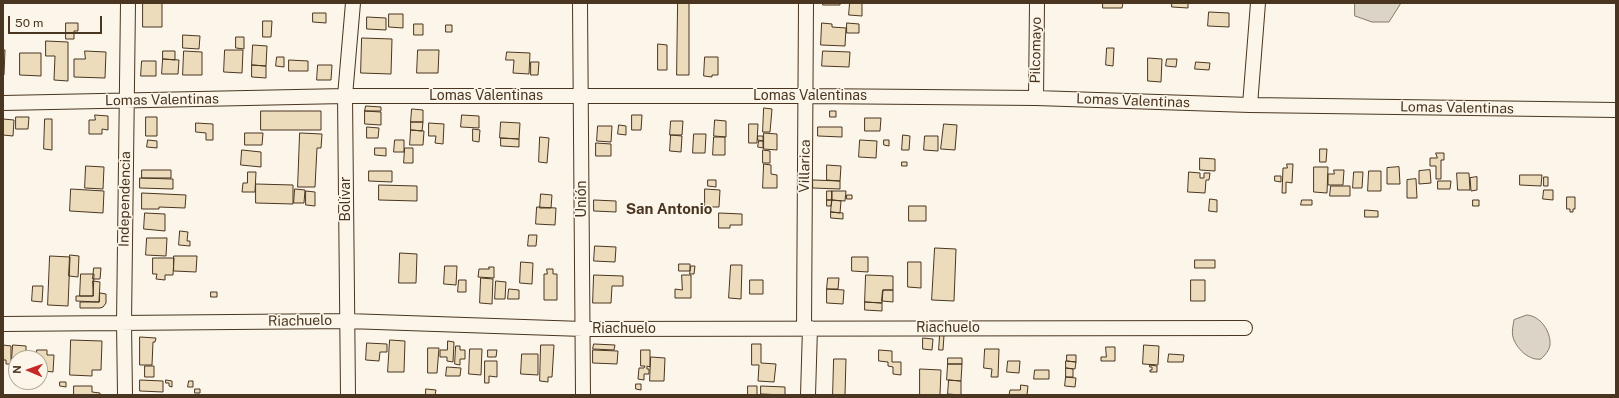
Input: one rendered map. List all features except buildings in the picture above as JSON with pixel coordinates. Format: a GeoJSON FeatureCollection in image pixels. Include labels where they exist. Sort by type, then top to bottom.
{"type":"FeatureCollection","features":[{"type":"Feature","properties":{"kind":"street","name":"Independencia"},"geometry":{"type":"LineString","coordinates":[[125,395],[124,323],[128,3]]}},
{"type":"Feature","properties":{"kind":"street","name":"Bolívar"},"geometry":{"type":"LineString","coordinates":[[348,395],[345,96],[353,3]]}},
{"type":"Feature","properties":{"kind":"street","name":"Unión"},"geometry":{"type":"LineString","coordinates":[[580,3],[582,96],[583,395]]}},
{"type":"Feature","properties":{"kind":"street","name":"Villarica"},"geometry":{"type":"LineString","coordinates":[[806,3],[808,395]]}},
{"type":"Feature","properties":{"kind":"street","name":"Pilcomayo"},"geometry":{"type":"LineString","coordinates":[[1036,98],[1037,3]]}},
{"type":"Feature","properties":{"kind":"street"},"geometry":{"type":"LineString","coordinates":[[1250,105],[1258,3]]}},
{"type":"Feature","properties":{"kind":"street","name":"Lomas Valentinas"},"geometry":{"type":"LineString","coordinates":[[3,103],[345,96],[806,96],[1036,98],[1250,105],[1616,110]]}},
{"type":"Feature","properties":{"kind":"street","name":"Riachuelo"},"geometry":{"type":"LineString","coordinates":[[3,324],[347,321],[583,329],[1245,328]]}},
{"type":"Feature","properties":{"kind":"shaded area"},"geometry":{"type":"Polygon","coordinates":[[[1355,3],[1401,3],[1389,22],[1372,22],[1355,16],[1355,3]]]}},
{"type":"Feature","properties":{"kind":"shaded area"},"geometry":{"type":"Polygon","coordinates":[[[1527,315],[1537,318],[1547,330],[1549,335],[1550,345],[1547,353],[1541,359],[1529,357],[1525,354],[1518,347],[1513,338],[1512,330],[1514,320],[1527,315]]]}},
{"type":"Feature","properties":{"kind":"district","name":"San Antonio"},"geometry":{"type":"Point","coordinates":[669,209]}}]}
